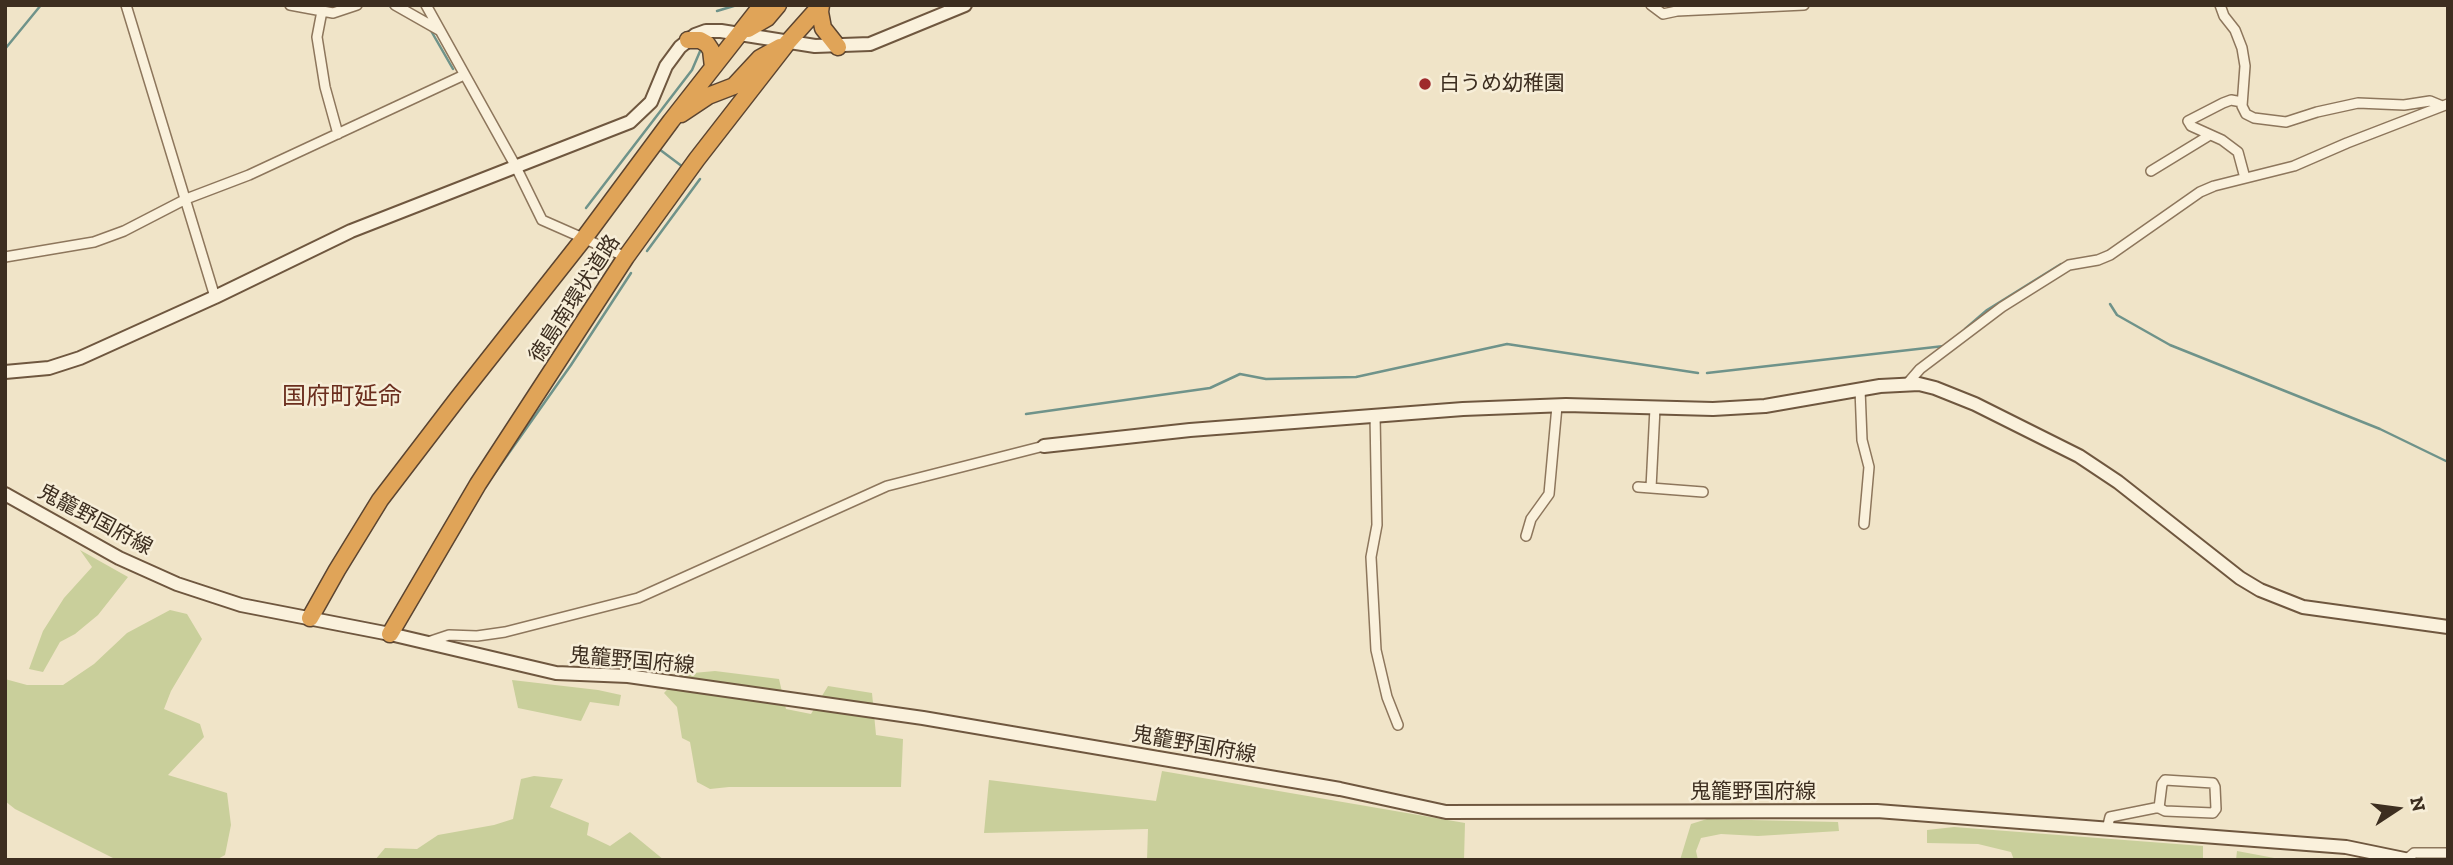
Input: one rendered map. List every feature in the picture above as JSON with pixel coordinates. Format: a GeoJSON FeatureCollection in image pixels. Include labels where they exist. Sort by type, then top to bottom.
{"type":"FeatureCollection","features":[{"type":"Feature","properties":{"kind":"highway","name":"徳島南環状道路"},"geometry":{"type":"LineString","coordinates":[[310,618],[380,500],[762,5]]}},
{"type":"Feature","properties":{"kind":"highway"},"geometry":{"type":"LineString","coordinates":[[740,34],[767,18],[778,5]]}},
{"type":"Feature","properties":{"kind":"highway","name":"徳島南環状道路"},"geometry":{"type":"LineString","coordinates":[[390,634],[478,484],[626,257],[697,159],[788,42],[821,5]]}},
{"type":"Feature","properties":{"kind":"highway"},"geometry":{"type":"LineString","coordinates":[[821,5],[823,28],[838,47]]}},
{"type":"Feature","properties":{"kind":"highway"},"geometry":{"type":"LineString","coordinates":[[688,40],[700,40],[707,44],[711,50],[713,67]]}},
{"type":"Feature","properties":{"kind":"highway"},"geometry":{"type":"LineString","coordinates":[[671,121],[708,96],[734,86],[760,58],[788,42]]}},
{"type":"Feature","properties":{"kind":"street"},"geometry":{"type":"LineString","coordinates":[[126,5],[215,297]]}},
{"type":"Feature","properties":{"kind":"street"},"geometry":{"type":"LineString","coordinates":[[289,5],[333,13],[357,5]]}},
{"type":"Feature","properties":{"kind":"street"},"geometry":{"type":"LineString","coordinates":[[395,5],[439,30]]}},
{"type":"Feature","properties":{"kind":"street"},"geometry":{"type":"LineString","coordinates":[[426,5],[515,165],[542,220],[626,257]]}},
{"type":"Feature","properties":{"kind":"street"},"geometry":{"type":"LineString","coordinates":[[5,372],[37,370],[63,364],[215,297],[351,230],[629,122],[651,102],[666,66],[688,40],[706,31],[838,47],[870,44],[965,5]]}},
{"type":"Feature","properties":{"kind":"street"},"geometry":{"type":"LineString","coordinates":[[1651,5],[1663,14],[1677,11],[1804,5]]}},
{"type":"Feature","properties":{"kind":"street"},"geometry":{"type":"LineString","coordinates":[[2220,5],[2242,48],[2245,66],[2242,106],[2246,114],[2253,118],[2287,122],[2358,103],[2404,105],[2431,101],[2445,105]]}},
{"type":"Feature","properties":{"kind":"street"},"geometry":{"type":"LineString","coordinates":[[322,11],[317,37],[325,87],[338,134]]}},
{"type":"Feature","properties":{"kind":"street"},"geometry":{"type":"LineString","coordinates":[[5,257],[94,242],[124,231],[186,200],[249,175],[464,75]]}},
{"type":"Feature","properties":{"kind":"street"},"geometry":{"type":"LineString","coordinates":[[2242,102],[2231,100],[2188,121],[2190,126],[2222,140],[2238,152],[2245,178]]}},
{"type":"Feature","properties":{"kind":"street"},"geometry":{"type":"LineString","coordinates":[[1907,384],[1920,369],[2002,307],[2069,265],[2110,255],[2200,192],[2294,166],[2445,105]]}},
{"type":"Feature","properties":{"kind":"street"},"geometry":{"type":"LineString","coordinates":[[2151,172],[2210,135]]}},
{"type":"Feature","properties":{"kind":"street"},"geometry":{"type":"LineString","coordinates":[[426,642],[449,635],[477,636],[505,632],[638,598],[887,486],[1044,446],[1121,436],[1375,415],[1557,406],[1713,410],[1765,406],[1860,389],[1907,384],[1927,386],[1949,393],[2079,456],[2118,482],[2240,578],[2281,599],[2303,607],[2332,612],[2448,627]]}},
{"type":"Feature","properties":{"kind":"street"},"geometry":{"type":"LineString","coordinates":[[1860,389],[1862,440],[1869,467],[1864,524]]}},
{"type":"Feature","properties":{"kind":"street"},"geometry":{"type":"LineString","coordinates":[[1526,536],[1531,519],[1549,494],[1557,406]]}},
{"type":"Feature","properties":{"kind":"street"},"geometry":{"type":"LineString","coordinates":[[1651,488],[1655,408]]}},
{"type":"Feature","properties":{"kind":"street"},"geometry":{"type":"LineString","coordinates":[[1375,415],[1377,525],[1371,556],[1376,650],[1387,697],[1398,726]]}},
{"type":"Feature","properties":{"kind":"street"},"geometry":{"type":"LineString","coordinates":[[1638,487],[1703,492]]}},
{"type":"Feature","properties":{"kind":"street","name":"鬼籠野国府線"},"geometry":{"type":"LineString","coordinates":[[5,494],[119,558],[177,584],[242,605],[390,634],[556,673],[628,676],[923,718],[1340,789],[1446,812],[1877,811],[2346,847],[2408,860]]}},
{"type":"Feature","properties":{"kind":"street"},"geometry":{"type":"LineString","coordinates":[[2107,829],[2110,817],[2159,808],[2165,811],[2213,813],[2216,808],[2215,787],[2213,783],[2165,780],[2159,808]]}},
{"type":"Feature","properties":{"kind":"street"},"geometry":{"type":"LineString","coordinates":[[2408,860],[2414,853],[2448,853]]}},
{"type":"Feature","properties":{"kind":"green space"},"geometry":{"type":"Polygon","coordinates":[[[80,550],[128,577],[98,615],[75,634],[60,642],[43,672],[29,669],[43,631],[64,598],[92,567],[80,550]]]}},
{"type":"Feature","properties":{"kind":"green space"},"geometry":{"type":"Polygon","coordinates":[[[170,610],[187,614],[202,639],[171,691],[164,709],[200,724],[204,737],[168,775],[227,793],[231,825],[225,855],[216,860],[117,860],[15,809],[5,801],[5,679],[27,685],[63,685],[94,664],[127,633],[170,610]]]}},
{"type":"Feature","properties":{"kind":"green space"},"geometry":{"type":"Polygon","coordinates":[[[715,671],[779,679],[786,709],[811,714],[828,686],[872,693],[876,735],[903,739],[901,787],[710,789],[697,782],[690,742],[682,738],[677,707],[664,693],[682,674],[715,671]]]}},
{"type":"Feature","properties":{"kind":"green space"},"geometry":{"type":"Polygon","coordinates":[[[512,680],[621,695],[619,706],[590,702],[581,721],[518,708],[512,680]]]}},
{"type":"Feature","properties":{"kind":"green space"},"geometry":{"type":"Polygon","coordinates":[[[1162,771],[1465,823],[1464,860],[1147,860],[1148,829],[984,833],[989,780],[1156,801],[1162,771]]]}},
{"type":"Feature","properties":{"kind":"green space"},"geometry":{"type":"Polygon","coordinates":[[[534,776],[563,779],[550,807],[589,823],[587,835],[610,846],[630,832],[664,860],[375,860],[385,848],[417,849],[438,835],[513,819],[521,779],[534,776]]]}},
{"type":"Feature","properties":{"kind":"green space"},"geometry":{"type":"Polygon","coordinates":[[[1707,819],[1838,822],[1839,831],[1758,836],[1721,834],[1701,838],[1696,851],[1698,860],[1680,860],[1691,824],[1707,819]]]}},
{"type":"Feature","properties":{"kind":"green space"},"geometry":{"type":"Polygon","coordinates":[[[1954,827],[2203,846],[2203,860],[2014,860],[2011,852],[1978,844],[1927,843],[1927,830],[1954,827]]]}},
{"type":"Feature","properties":{"kind":"green space"},"geometry":{"type":"Polygon","coordinates":[[[2237,851],[2285,860],[2236,860],[2237,851]]]}},
{"type":"Feature","properties":{"kind":"waterway"},"geometry":{"type":"LineString","coordinates":[[5,49],[41,5]]}},
{"type":"Feature","properties":{"kind":"waterway"},"geometry":{"type":"LineString","coordinates":[[388,5],[394,9]]}},
{"type":"Feature","properties":{"kind":"waterway"},"geometry":{"type":"LineString","coordinates":[[717,11],[737,5]]}},
{"type":"Feature","properties":{"kind":"waterway"},"geometry":{"type":"LineString","coordinates":[[430,29],[453,69]]}},
{"type":"Feature","properties":{"kind":"waterway"},"geometry":{"type":"LineString","coordinates":[[586,208],[692,70],[701,49]]}},
{"type":"Feature","properties":{"kind":"waterway"},"geometry":{"type":"LineString","coordinates":[[659,149],[683,167]]}},
{"type":"Feature","properties":{"kind":"waterway"},"geometry":{"type":"LineString","coordinates":[[647,251],[700,179]]}},
{"type":"Feature","properties":{"kind":"waterway"},"geometry":{"type":"LineString","coordinates":[[1965,329],[1987,310],[2061,264]]}},
{"type":"Feature","properties":{"kind":"waterway"},"geometry":{"type":"LineString","coordinates":[[487,484],[571,365],[631,273]]}},
{"type":"Feature","properties":{"kind":"waterway"},"geometry":{"type":"LineString","coordinates":[[2110,304],[2117,315],[2170,345],[2380,429],[2448,462]]}},
{"type":"Feature","properties":{"kind":"waterway"},"geometry":{"type":"LineString","coordinates":[[1026,414],[1210,388],[1240,374],[1266,379],[1356,377],[1507,344],[1698,373]]}},
{"type":"Feature","properties":{"kind":"waterway"},"geometry":{"type":"LineString","coordinates":[[1707,373],[1944,346]]}},
{"type":"Feature","properties":{"kind":"place","name":"白うめ幼稚園"},"geometry":{"type":"Point","coordinates":[1425,84]}},
{"type":"Feature","properties":{"kind":"district","name":"国府町延命"},"geometry":{"type":"Point","coordinates":[342,397]}}]}
